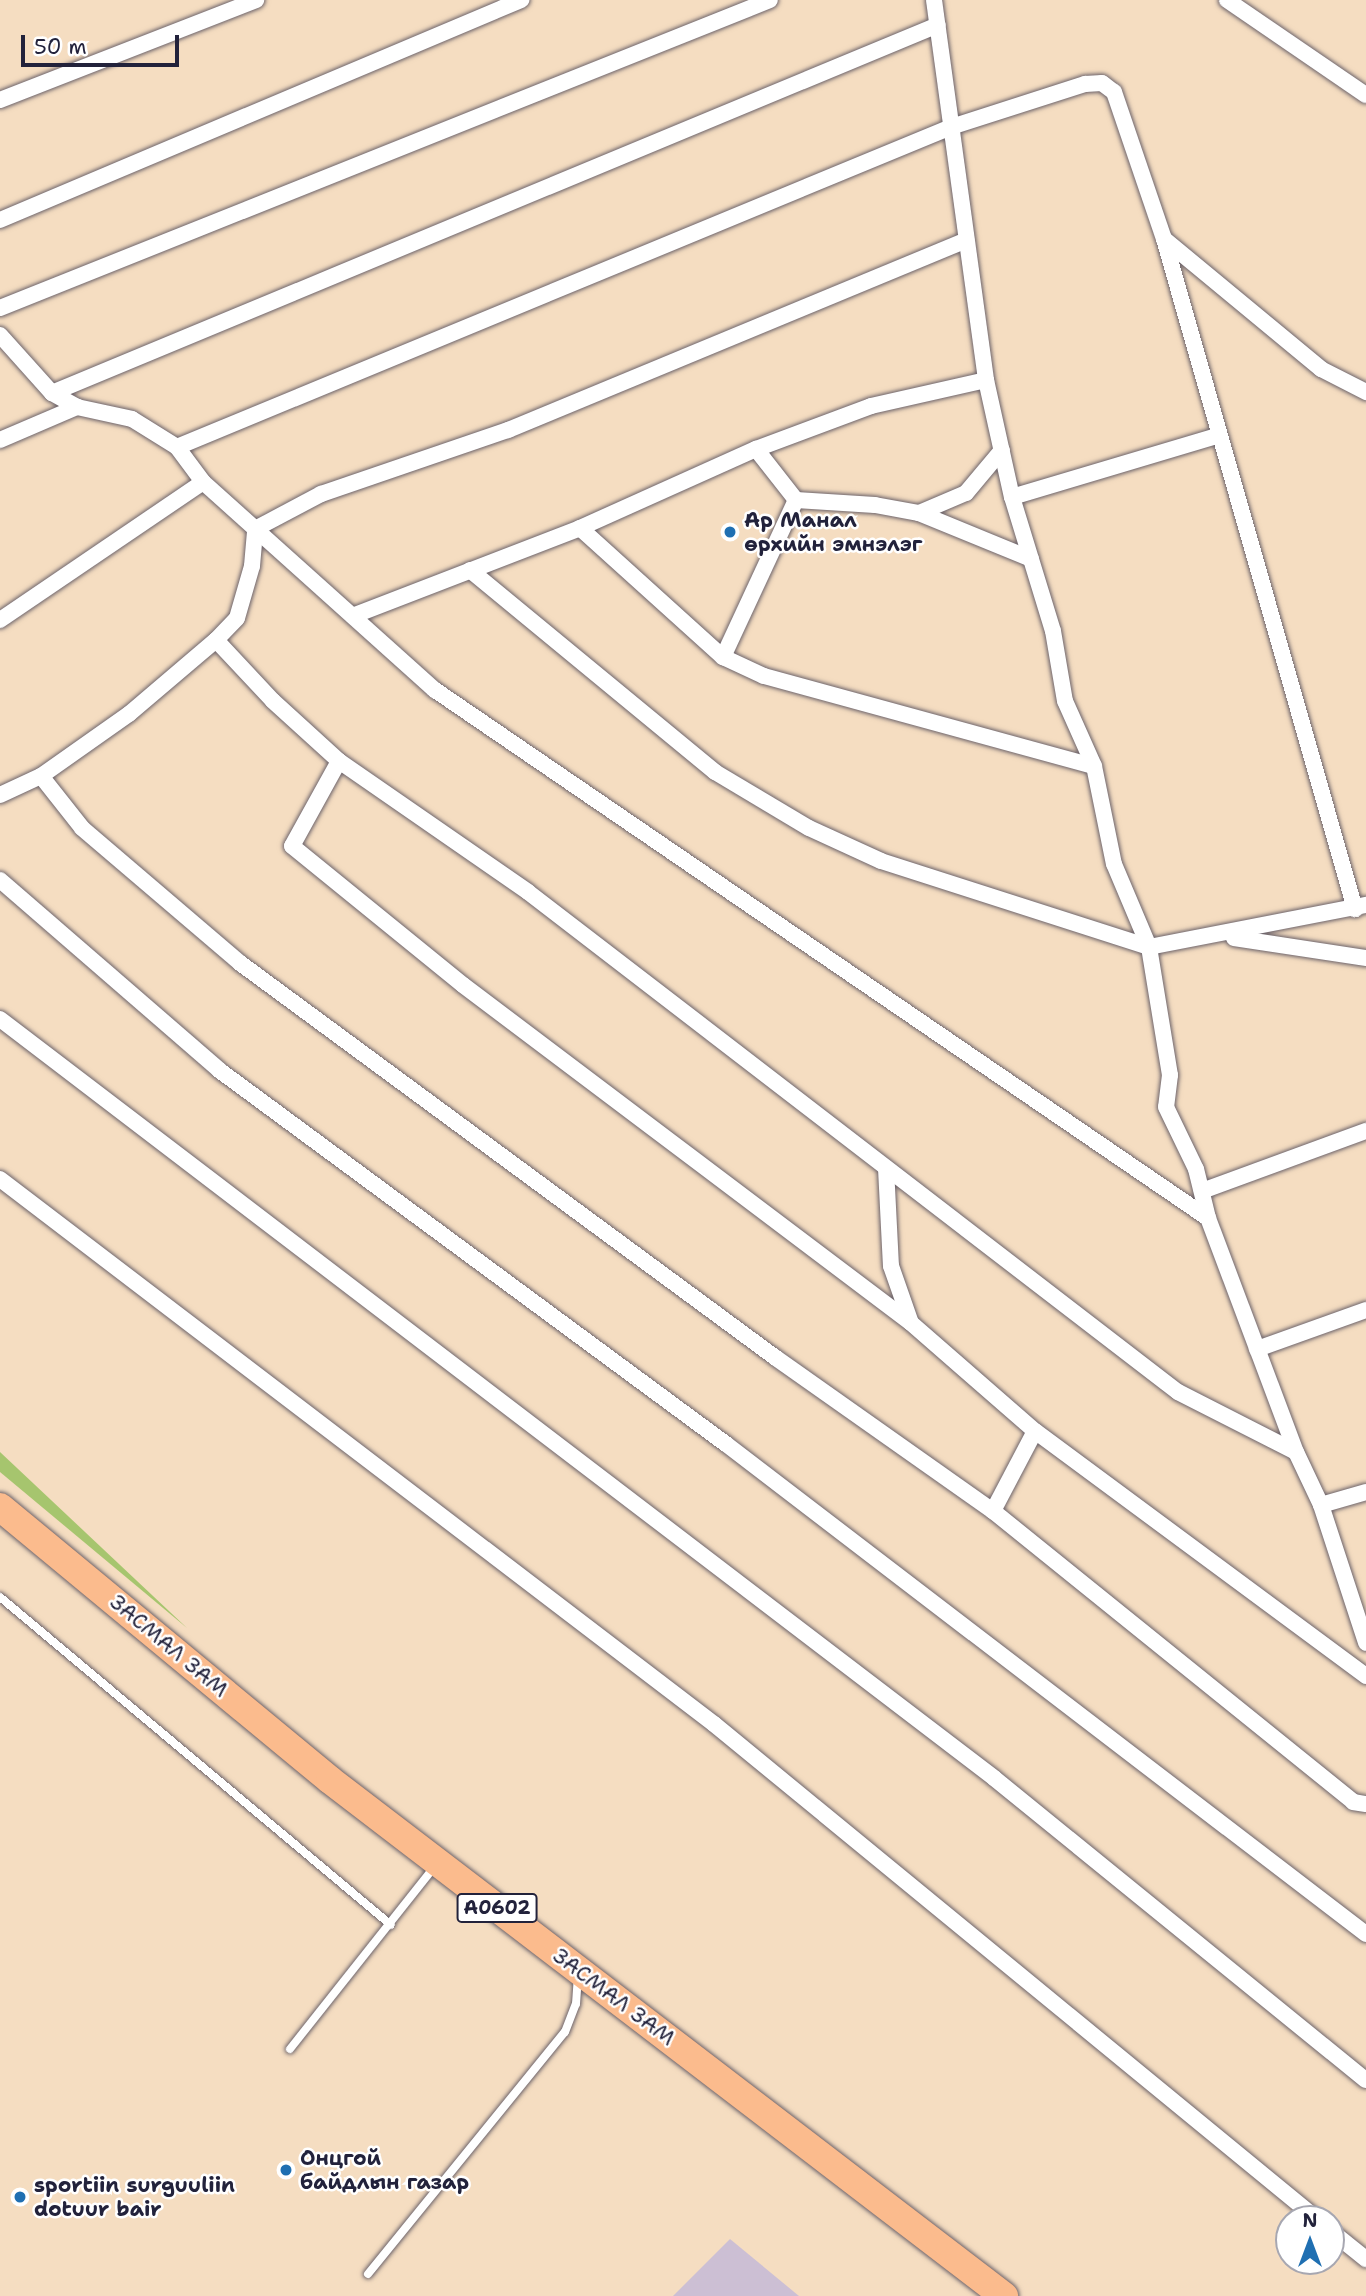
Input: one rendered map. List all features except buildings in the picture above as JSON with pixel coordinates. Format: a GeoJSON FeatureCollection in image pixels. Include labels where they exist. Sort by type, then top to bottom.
{"type":"FeatureCollection","features":[{"type":"Feature","properties":{"kind":"highway","name":"ЗАСМАЛ ЗАМ"},"geometry":{"type":"LineString","coordinates":[[0,1507],[330,1780],[1004,2296]]}},
{"type":"Feature","properties":{"kind":"street"},"geometry":{"type":"LineString","coordinates":[[0,100],[256,0]]}},
{"type":"Feature","properties":{"kind":"street"},"geometry":{"type":"LineString","coordinates":[[0,220],[521,0]]}},
{"type":"Feature","properties":{"kind":"street"},"geometry":{"type":"LineString","coordinates":[[0,308],[769,0]]}},
{"type":"Feature","properties":{"kind":"street"},"geometry":{"type":"LineString","coordinates":[[934,0],[986,380],[1012,497],[1053,631],[1065,701],[1094,766],[1114,864],[1149,947],[1170,1075],[1166,1107],[1202,1191],[1208,1218],[1296,1452],[1321,1505],[1366,1643]]}},
{"type":"Feature","properties":{"kind":"street"},"geometry":{"type":"LineString","coordinates":[[1227,0],[1366,95]]}},
{"type":"Feature","properties":{"kind":"street"},"geometry":{"type":"LineString","coordinates":[[52,393],[938,25]]}},
{"type":"Feature","properties":{"kind":"street"},"geometry":{"type":"LineString","coordinates":[[177,447],[951,128],[1085,84],[1102,83],[1114,92],[1164,239],[1217,436],[1360,907],[1149,947],[881,861],[809,828],[715,772],[470,570]]}},
{"type":"Feature","properties":{"kind":"street"},"geometry":{"type":"LineString","coordinates":[[1164,239],[1321,369],[1366,392]]}},
{"type":"Feature","properties":{"kind":"street"},"geometry":{"type":"LineString","coordinates":[[255,529],[321,494],[508,430],[966,240]]}},
{"type":"Feature","properties":{"kind":"street"},"geometry":{"type":"LineString","coordinates":[[0,335],[52,393],[77,407],[132,419],[177,447],[203,482],[355,615],[435,690],[1208,1218]]}},
{"type":"Feature","properties":{"kind":"street"},"geometry":{"type":"LineString","coordinates":[[355,615],[580,528],[755,449],[872,407],[986,380]]}},
{"type":"Feature","properties":{"kind":"street"},"geometry":{"type":"LineString","coordinates":[[0,440],[77,407]]}},
{"type":"Feature","properties":{"kind":"street"},"geometry":{"type":"LineString","coordinates":[[1012,497],[1217,436]]}},
{"type":"Feature","properties":{"kind":"street"},"geometry":{"type":"LineString","coordinates":[[755,449],[796,500],[875,505],[919,513],[1031,559]]}},
{"type":"Feature","properties":{"kind":"street"},"geometry":{"type":"LineString","coordinates":[[919,513],[966,493],[1002,450]]}},
{"type":"Feature","properties":{"kind":"street"},"geometry":{"type":"LineString","coordinates":[[0,620],[203,482]]}},
{"type":"Feature","properties":{"kind":"street"},"geometry":{"type":"LineString","coordinates":[[723,657],[796,500]]}},
{"type":"Feature","properties":{"kind":"street"},"geometry":{"type":"LineString","coordinates":[[580,528],[723,657],[764,676],[1094,766]]}},
{"type":"Feature","properties":{"kind":"street"},"geometry":{"type":"LineString","coordinates":[[0,795],[41,776],[129,714],[216,640],[237,618],[252,566],[255,529]]}},
{"type":"Feature","properties":{"kind":"street"},"geometry":{"type":"LineString","coordinates":[[216,640],[273,701],[339,761],[528,892],[1178,1392],[1296,1452]]}},
{"type":"Feature","properties":{"kind":"street"},"geometry":{"type":"LineString","coordinates":[[339,761],[292,846],[463,985],[911,1323],[1035,1431],[1366,1676]]}},
{"type":"Feature","properties":{"kind":"street"},"geometry":{"type":"LineString","coordinates":[[41,776],[82,828],[240,963],[776,1358],[993,1511],[1353,1802],[1366,1804]]}},
{"type":"Feature","properties":{"kind":"street"},"geometry":{"type":"LineString","coordinates":[[0,880],[219,1070],[726,1444],[1366,1934]]}},
{"type":"Feature","properties":{"kind":"street"},"geometry":{"type":"LineString","coordinates":[[1207,936],[1269,940],[1366,958]]}},
{"type":"Feature","properties":{"kind":"street"},"geometry":{"type":"LineString","coordinates":[[0,1019],[994,1778],[1366,2080]]}},
{"type":"Feature","properties":{"kind":"street"},"geometry":{"type":"LineString","coordinates":[[1202,1191],[1366,1131]]}},
{"type":"Feature","properties":{"kind":"street"},"geometry":{"type":"LineString","coordinates":[[886,1168],[891,1266],[911,1323]]}},
{"type":"Feature","properties":{"kind":"street"},"geometry":{"type":"LineString","coordinates":[[0,1179],[714,1724],[1300,2205]]}},
{"type":"Feature","properties":{"kind":"street"},"geometry":{"type":"LineString","coordinates":[[1257,1349],[1366,1310]]}},
{"type":"Feature","properties":{"kind":"street"},"geometry":{"type":"LineString","coordinates":[[993,1511],[1035,1431]]}},
{"type":"Feature","properties":{"kind":"street"},"geometry":{"type":"LineString","coordinates":[[1321,1505],[1366,1492]]}},
{"type":"Feature","properties":{"kind":"street"},"geometry":{"type":"LineString","coordinates":[[1345,2242],[1366,2259]]}},
{"type":"Feature","properties":{"kind":"lane"},"geometry":{"type":"LineString","coordinates":[[0,1597],[391,1925]]}},
{"type":"Feature","properties":{"kind":"lane"},"geometry":{"type":"LineString","coordinates":[[290,2049],[391,1925],[438,1862]]}},
{"type":"Feature","properties":{"kind":"lane"},"geometry":{"type":"LineString","coordinates":[[368,2274],[565,2032],[576,2004],[579,1970]]}},
{"type":"Feature","properties":{"kind":"shaded area"},"geometry":{"type":"Polygon","coordinates":[[[730,2239],[799,2296],[673,2296],[730,2239]]]}},
{"type":"Feature","properties":{"kind":"green space"},"geometry":{"type":"Polygon","coordinates":[[[0,1452],[187,1628],[0,1472],[0,1452]]]}},
{"type":"Feature","properties":{"kind":"place","name":"Ар Манал өрхийн эмнэлэг"},"geometry":{"type":"Point","coordinates":[730,532]}},
{"type":"Feature","properties":{"kind":"place","name":"Онцгой байдлын газар"},"geometry":{"type":"Point","coordinates":[286,2170]}},
{"type":"Feature","properties":{"kind":"place","name":"sportiin surguuliin dotuur bair"},"geometry":{"type":"Point","coordinates":[20,2197]}}]}
